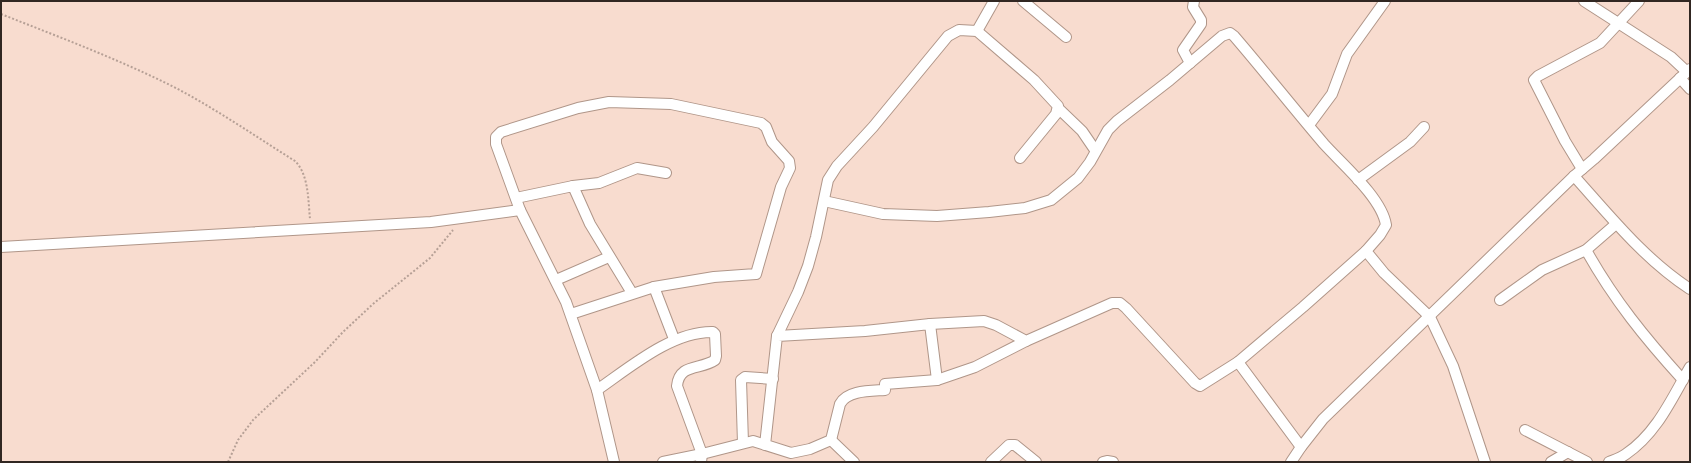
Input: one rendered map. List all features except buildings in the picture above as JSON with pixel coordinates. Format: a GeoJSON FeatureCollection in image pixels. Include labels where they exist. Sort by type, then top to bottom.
{"type":"FeatureCollection","features":[{"type":"Feature","properties":{"kind":"street"},"geometry":{"type":"LineString","coordinates":[[977,31],[994,1]]}},
{"type":"Feature","properties":{"kind":"street"},"geometry":{"type":"LineString","coordinates":[[1023,1],[1066,37]]}},
{"type":"Feature","properties":{"kind":"street"},"geometry":{"type":"LineString","coordinates":[[1190,63],[1183,50],[1201,24],[1201,20],[1193,7],[1194,1]]}},
{"type":"Feature","properties":{"kind":"street"},"geometry":{"type":"LineString","coordinates":[[1309,125],[1332,94],[1346,54],[1385,1]]}},
{"type":"Feature","properties":{"kind":"street"},"geometry":{"type":"LineString","coordinates":[[1584,1],[1671,57],[1686,73],[1690,89]]}},
{"type":"Feature","properties":{"kind":"street"},"geometry":{"type":"LineString","coordinates":[[1582,169],[1565,141],[1534,80],[1538,76],[1600,42],[1639,1]]}},
{"type":"Feature","properties":{"kind":"street"},"geometry":{"type":"LineString","coordinates":[[765,445],[778,336],[808,266],[816,237],[828,180],[837,166],[873,126],[948,36],[959,30],[977,31],[1056,101],[1058,108],[1082,131],[1095,150]]}},
{"type":"Feature","properties":{"kind":"street"},"geometry":{"type":"LineString","coordinates":[[824,202],[883,214],[937,216],[1025,208],[1051,200],[1078,178],[1090,162],[1095,150],[1108,130],[1117,121],[1222,36],[1230,33],[1358,180],[1376,203],[1386,225],[1380,235],[1366,251],[1303,307],[1238,362],[1198,386],[1126,308],[1116,302],[1026,341],[975,367],[937,380],[886,384],[886,390],[859,392],[843,399],[840,404],[831,440]]}},
{"type":"Feature","properties":{"kind":"street"},"geometry":{"type":"LineString","coordinates":[[1291,462],[1323,419],[1393,350],[1430,317],[1574,176],[1686,73]]}},
{"type":"Feature","properties":{"kind":"street"},"geometry":{"type":"LineString","coordinates":[[571,314],[654,287],[714,277],[756,274],[781,187],[790,168],[789,161],[772,142],[765,126],[761,123],[671,104],[609,102],[578,108],[501,132],[496,137],[496,144],[520,210],[556,280],[571,314],[597,390],[614,462]]}},
{"type":"Feature","properties":{"kind":"street"},"geometry":{"type":"LineString","coordinates":[[1020,158],[1056,114],[1058,108]]}},
{"type":"Feature","properties":{"kind":"street"},"geometry":{"type":"LineString","coordinates":[[1358,180],[1410,142],[1424,127]]}},
{"type":"Feature","properties":{"kind":"street"},"geometry":{"type":"LineString","coordinates":[[516,198],[572,186],[599,183],[636,168],[666,173]]}},
{"type":"Feature","properties":{"kind":"street"},"geometry":{"type":"LineString","coordinates":[[1574,176],[1616,224],[1649,258],[1690,290]]}},
{"type":"Feature","properties":{"kind":"street"},"geometry":{"type":"LineString","coordinates":[[572,186],[590,224],[632,293]]}},
{"type":"Feature","properties":{"kind":"street"},"geometry":{"type":"LineString","coordinates":[[1,247],[311,230],[462,218],[520,210]]}},
{"type":"Feature","properties":{"kind":"street"},"geometry":{"type":"LineString","coordinates":[[1500,300],[1542,270],[1586,250],[1616,224]]}},
{"type":"Feature","properties":{"kind":"street"},"geometry":{"type":"LineString","coordinates":[[1586,250],[1602,279],[1632,321],[1687,374],[1664,413],[1648,434],[1625,455],[1609,462]]}},
{"type":"Feature","properties":{"kind":"street"},"geometry":{"type":"LineString","coordinates":[[1366,251],[1384,273],[1430,317],[1453,366],[1484,462]]}},
{"type":"Feature","properties":{"kind":"street"},"geometry":{"type":"LineString","coordinates":[[556,280],[609,257]]}},
{"type":"Feature","properties":{"kind":"street"},"geometry":{"type":"LineString","coordinates":[[654,287],[674,339]]}},
{"type":"Feature","properties":{"kind":"street"},"geometry":{"type":"LineString","coordinates":[[778,336],[865,331],[930,324],[984,321],[996,325],[1026,341]]}},
{"type":"Feature","properties":{"kind":"street"},"geometry":{"type":"LineString","coordinates":[[930,324],[937,380]]}},
{"type":"Feature","properties":{"kind":"street"},"geometry":{"type":"LineString","coordinates":[[597,390],[640,360],[674,339],[711,331],[715,334],[715,360],[685,370],[681,373],[677,381],[677,386],[702,458]]}},
{"type":"Feature","properties":{"kind":"street"},"geometry":{"type":"LineString","coordinates":[[1238,362],[1301,447]]}},
{"type":"Feature","properties":{"kind":"street"},"geometry":{"type":"LineString","coordinates":[[743,443],[742,379],[745,377],[773,378]]}},
{"type":"Feature","properties":{"kind":"street"},"geometry":{"type":"LineString","coordinates":[[1525,430],[1587,462]]}},
{"type":"Feature","properties":{"kind":"street"},"geometry":{"type":"LineString","coordinates":[[663,462],[702,458],[743,443],[754,441],[790,457],[831,440]]}},
{"type":"Feature","properties":{"kind":"street"},"geometry":{"type":"LineString","coordinates":[[831,440],[854,462]]}},
{"type":"Feature","properties":{"kind":"street"},"geometry":{"type":"LineString","coordinates":[[990,462],[1009,446],[1015,445],[1036,462]]}},
{"type":"Feature","properties":{"kind":"street"},"geometry":{"type":"LineString","coordinates":[[1551,462],[1568,452]]}},
{"type":"Feature","properties":{"kind":"street"},"geometry":{"type":"LineString","coordinates":[[1103,462],[1113,462]]}},
{"type":"Feature","properties":{"kind":"path"},"geometry":{"type":"LineString","coordinates":[[1,14],[94,51],[163,82],[207,106],[296,161],[300,165],[305,177],[311,230]]}},
{"type":"Feature","properties":{"kind":"path"},"geometry":{"type":"LineString","coordinates":[[228,462],[238,440],[253,420],[315,362],[343,332],[373,304],[430,258],[462,218]]}}]}
